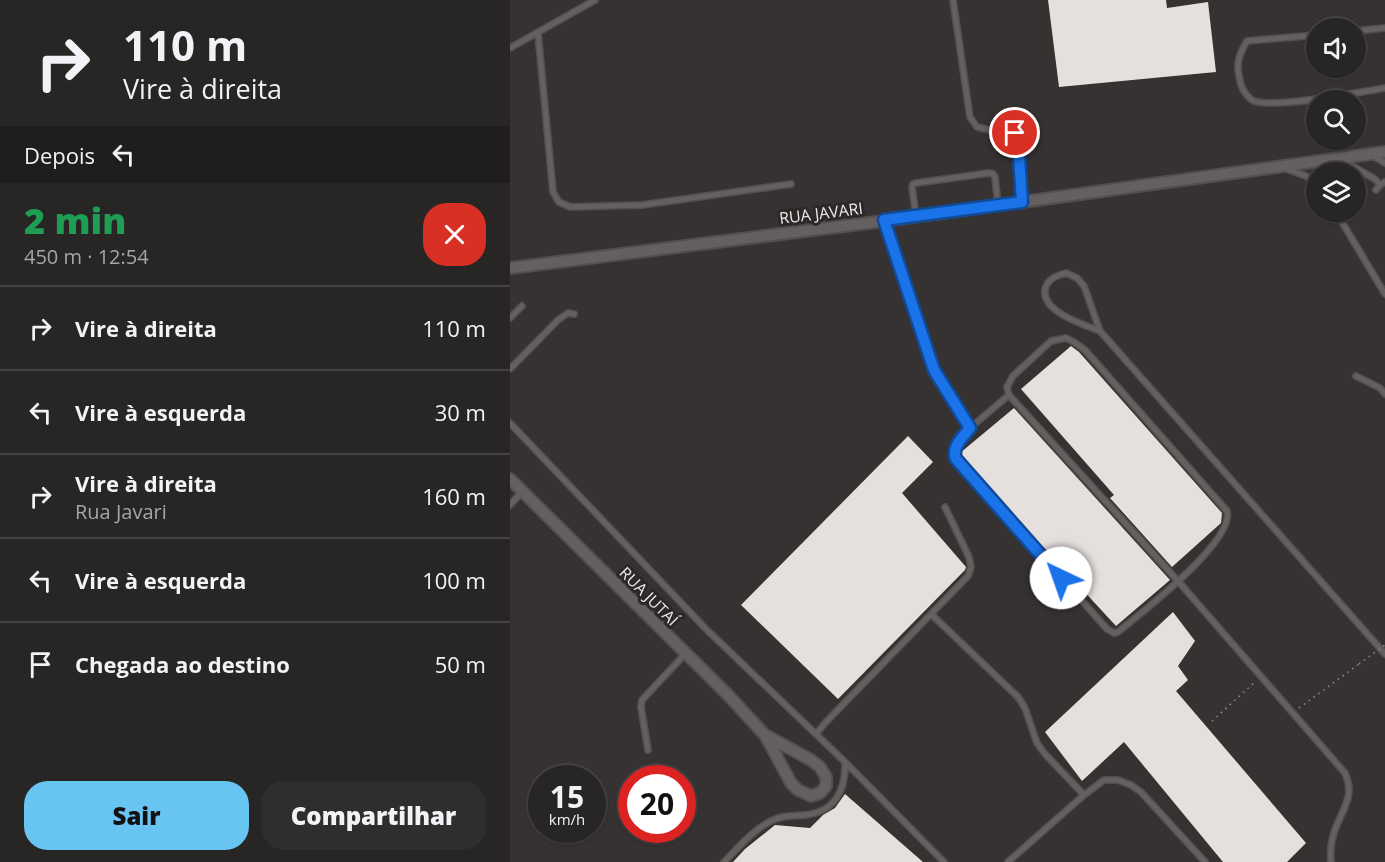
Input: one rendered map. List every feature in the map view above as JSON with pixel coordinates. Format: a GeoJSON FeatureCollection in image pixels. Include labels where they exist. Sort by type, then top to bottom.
{"type":"FeatureCollection","features":[{"type":"Feature","properties":{"kind":"street","name":"RUA JAVARI"},"geometry":{"type":"LineString","coordinates":[[510,268],[1022,202],[1385,152]]}},
{"type":"Feature","properties":{"kind":"street","name":"RUA JUTAÍ"},"geometry":{"type":"LineString","coordinates":[[510,479],[686,653],[765,735],[790,783],[811,796],[820,793],[826,786],[826,777],[820,767],[765,735]]}},
{"type":"Feature","properties":{"kind":"lane"},"geometry":{"type":"LineString","coordinates":[[510,48],[594,0]]}},
{"type":"Feature","properties":{"kind":"lane"},"geometry":{"type":"LineString","coordinates":[[953,0],[970,117],[977,127],[990,130],[1007,129],[1015,133],[1018,141],[1022,202]]}},
{"type":"Feature","properties":{"kind":"lane"},"geometry":{"type":"LineString","coordinates":[[1366,30],[1385,28]]}},
{"type":"Feature","properties":{"kind":"lane"},"geometry":{"type":"LineString","coordinates":[[538,33],[553,192],[559,202],[570,207],[642,205],[791,184]]}},
{"type":"Feature","properties":{"kind":"lane"},"geometry":{"type":"LineString","coordinates":[[1306,36],[1247,41],[1238,55],[1238,72],[1241,87],[1252,100],[1284,103],[1385,88]]}},
{"type":"Feature","properties":{"kind":"lane"},"geometry":{"type":"LineString","coordinates":[[1370,153],[1385,163]]}},
{"type":"Feature","properties":{"kind":"lane"},"geometry":{"type":"LineString","coordinates":[[1337,158],[1377,181],[1380,186]]}},
{"type":"Feature","properties":{"kind":"lane"},"geometry":{"type":"LineString","coordinates":[[1280,166],[1306,176]]}},
{"type":"Feature","properties":{"kind":"lane"},"geometry":{"type":"LineString","coordinates":[[916,216],[913,184],[989,173],[995,177],[998,205]]}},
{"type":"Feature","properties":{"kind":"lane"},"geometry":{"type":"LineString","coordinates":[[884,220],[934,370],[970,428]]}},
{"type":"Feature","properties":{"kind":"lane"},"geometry":{"type":"LineString","coordinates":[[1342,222],[1385,294]]}},
{"type":"Feature","properties":{"kind":"lane"},"geometry":{"type":"LineString","coordinates":[[1100,331],[1052,308],[1045,298],[1045,287],[1053,277],[1066,273],[1077,278],[1084,285],[1100,331],[1385,654]]}},
{"type":"Feature","properties":{"kind":"lane"},"geometry":{"type":"LineString","coordinates":[[510,318],[522,306]]}},
{"type":"Feature","properties":{"kind":"lane"},"geometry":{"type":"LineString","coordinates":[[510,369],[558,320],[568,313],[574,314]]}},
{"type":"Feature","properties":{"kind":"lane"},"geometry":{"type":"LineString","coordinates":[[1009,395],[970,428],[955,447],[956,459],[1110,632],[1118,632],[1178,581],[1220,537],[1229,517],[1227,511],[1085,350],[1074,342],[1066,338],[1051,341],[1012,376],[1008,387],[1009,395],[1178,581],[1345,773],[1350,789],[1333,834],[1331,862]]}},
{"type":"Feature","properties":{"kind":"lane"},"geometry":{"type":"LineString","coordinates":[[1356,376],[1380,388],[1385,394]]}},
{"type":"Feature","properties":{"kind":"lane"},"geometry":{"type":"LineString","coordinates":[[510,423],[706,629],[845,762],[944,862]]}},
{"type":"Feature","properties":{"kind":"lane"},"geometry":{"type":"LineString","coordinates":[[510,505],[523,492]]}},
{"type":"Feature","properties":{"kind":"lane"},"geometry":{"type":"LineString","coordinates":[[816,734],[968,576],[971,567],[969,557],[945,507]]}},
{"type":"Feature","properties":{"kind":"lane"},"geometry":{"type":"LineString","coordinates":[[931,614],[1018,697],[1045,754],[1084,795]]}},
{"type":"Feature","properties":{"kind":"lane"},"geometry":{"type":"LineString","coordinates":[[648,750],[641,707],[642,700],[686,653]]}},
{"type":"Feature","properties":{"kind":"lane"},"geometry":{"type":"LineString","coordinates":[[724,862],[770,821],[780,817],[814,814],[831,805],[843,786],[846,775],[845,762]]}},
{"type":"Feature","properties":{"kind":"lane"},"geometry":{"type":"LineString","coordinates":[[1008,862],[1104,780],[1118,780],[1141,792],[1205,862]]}},
{"type":"Feature","properties":{"kind":"path"},"geometry":{"type":"LineString","coordinates":[[1292,712],[1385,645]]}},
{"type":"Feature","properties":{"kind":"path"},"geometry":{"type":"LineString","coordinates":[[1212,721],[1261,676]]}},
{"type":"Feature","properties":{"kind":"building"},"geometry":{"type":"Polygon","coordinates":[[[1048,0],[1166,0],[1167,8],[1208,2],[1216,72],[1059,87],[1048,0]]]}},
{"type":"Feature","properties":{"kind":"building"},"geometry":{"type":"Polygon","coordinates":[[[1071,346],[1079,352],[1222,513],[1221,523],[1172,567],[1110,498],[1114,495],[1021,389],[1071,346]]]}},
{"type":"Feature","properties":{"kind":"building"},"geometry":{"type":"Polygon","coordinates":[[[1014,408],[1170,580],[1116,626],[960,457],[960,453],[1014,408]]]}},
{"type":"Feature","properties":{"kind":"building"},"geometry":{"type":"Polygon","coordinates":[[[908,436],[933,462],[902,493],[966,567],[838,699],[741,605],[908,436]]]}},
{"type":"Feature","properties":{"kind":"building"},"geometry":{"type":"Polygon","coordinates":[[[1173,612],[1195,641],[1178,666],[1188,680],[1176,691],[1306,843],[1287,862],[1223,862],[1124,742],[1082,781],[1045,732],[1173,612]]]}},
{"type":"Feature","properties":{"kind":"building"},"geometry":{"type":"Polygon","coordinates":[[[845,794],[923,862],[733,862],[745,849],[775,825],[810,828],[823,815],[835,808],[845,794]]]}},
{"type":"Feature","properties":{"kind":"route"},"geometry":{"type":"LineString","coordinates":[[1015,133],[1018,141],[1022,202],[884,220],[934,370],[970,428],[955,447],[956,459],[1061,578]]}}]}
